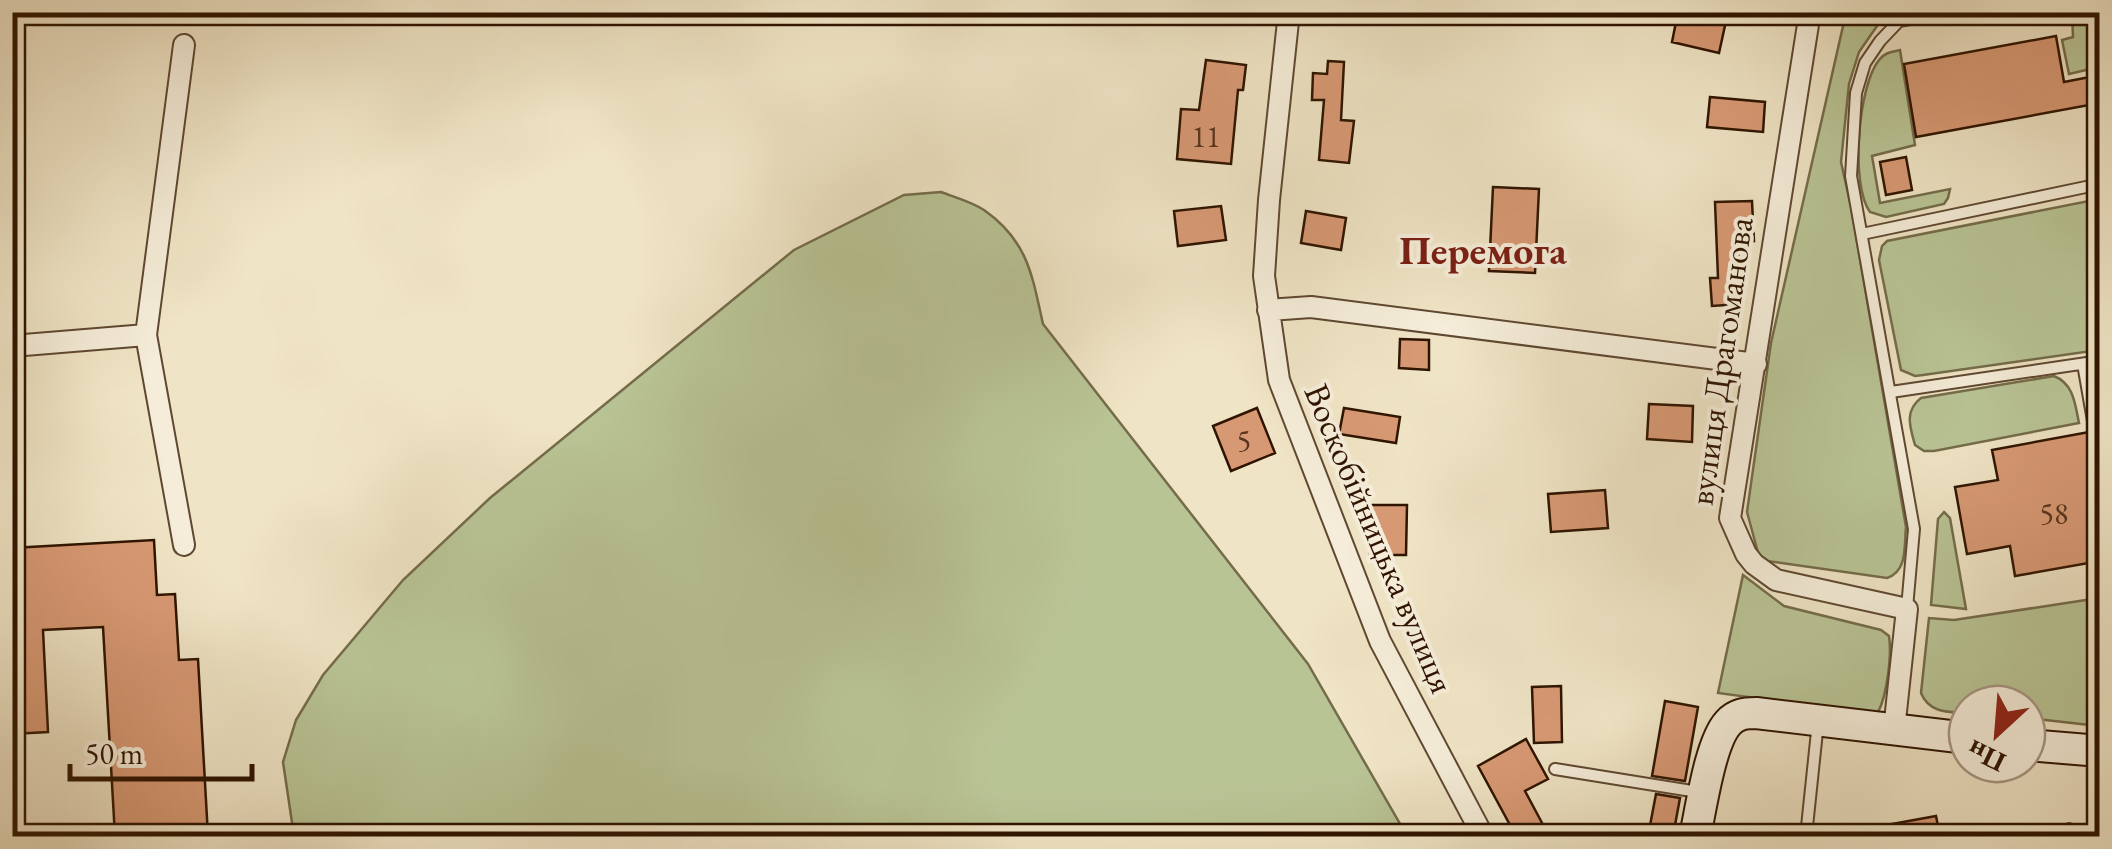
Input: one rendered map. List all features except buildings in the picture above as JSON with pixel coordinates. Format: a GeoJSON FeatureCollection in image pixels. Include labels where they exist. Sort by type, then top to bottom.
{"type":"FeatureCollection","features":[{"type":"Feature","properties":{"kind":"street","name":"Воскобійницька вулиця"},"geometry":{"type":"LineString","coordinates":[[1289,12],[1264,276],[1279,380],[1380,642],[1483,836]]}},
{"type":"Feature","properties":{"kind":"street","name":"вулиця Драгоманова"},"geometry":{"type":"LineString","coordinates":[[1810,12],[1730,518],[1746,554],[1776,580],[1907,609]]}},
{"type":"Feature","properties":{"kind":"street"},"geometry":{"type":"LineString","coordinates":[[184,45],[146,335],[184,545]]}},
{"type":"Feature","properties":{"kind":"street"},"geometry":{"type":"LineString","coordinates":[[1268,310],[1311,308],[1756,364]]}},
{"type":"Feature","properties":{"kind":"street"},"geometry":{"type":"LineString","coordinates":[[12,346],[146,335]]}},
{"type":"Feature","properties":{"kind":"street"},"geometry":{"type":"LineString","coordinates":[[1894,730],[1907,609]]}},
{"type":"Feature","properties":{"kind":"street"},"geometry":{"type":"LineString","coordinates":[[1695,836],[1718,741],[1734,718],[1751,713],[1947,736]]}},
{"type":"Feature","properties":{"kind":"street"},"geometry":{"type":"LineString","coordinates":[[2047,747],[2100,752]]}},
{"type":"Feature","properties":{"kind":"lane"},"geometry":{"type":"LineString","coordinates":[[1907,609],[1914,529],[1851,176],[1856,93],[1864,63],[1899,22],[1949,12]]}},
{"type":"Feature","properties":{"kind":"lane"},"geometry":{"type":"LineString","coordinates":[[1862,234],[2100,184]]}},
{"type":"Feature","properties":{"kind":"lane"},"geometry":{"type":"LineString","coordinates":[[1891,392],[2100,361]]}},
{"type":"Feature","properties":{"kind":"lane"},"geometry":{"type":"LineString","coordinates":[[2083,364],[2094,421]]}},
{"type":"Feature","properties":{"kind":"lane"},"geometry":{"type":"LineString","coordinates":[[1806,836],[1818,721]]}},
{"type":"Feature","properties":{"kind":"lane"},"geometry":{"type":"LineString","coordinates":[[1556,769],[1704,792]]}},
{"type":"Feature","properties":{"kind":"green space"},"geometry":{"type":"Polygon","coordinates":[[[1846,13],[1886,13],[1859,52],[1849,84],[1841,162],[1906,527],[1902,564],[1887,578],[1760,560],[1747,512],[1771,343],[1846,13]]]}},
{"type":"Feature","properties":{"kind":"green space"},"geometry":{"type":"Polygon","coordinates":[[[2072,13],[2099,13],[2099,67],[2069,74],[2062,40],[2073,37],[2072,13]]]}},
{"type":"Feature","properties":{"kind":"green space"},"geometry":{"type":"Polygon","coordinates":[[[1900,50],[1915,145],[1872,156],[1880,203],[1950,189],[1944,204],[1886,217],[1870,212],[1864,199],[1859,136],[1872,73],[1884,55],[1900,50]]]}},
{"type":"Feature","properties":{"kind":"green space"},"geometry":{"type":"Polygon","coordinates":[[[941,192],[984,210],[1010,234],[1026,260],[1043,324],[1308,664],[1407,836],[294,836],[283,762],[296,720],[323,675],[403,580],[490,498],[794,250],[904,195],[941,192]]]}},
{"type":"Feature","properties":{"kind":"green space"},"geometry":{"type":"Polygon","coordinates":[[[2099,199],[2099,350],[1915,376],[1901,370],[1879,260],[1887,241],[2099,199]]]}},
{"type":"Feature","properties":{"kind":"green space"},"geometry":{"type":"Polygon","coordinates":[[[2054,376],[2070,389],[2079,423],[1934,451],[1924,451],[1915,445],[1910,414],[1921,398],[2054,376]]]}},
{"type":"Feature","properties":{"kind":"green space"},"geometry":{"type":"Polygon","coordinates":[[[1944,512],[1950,518],[1966,609],[1931,605],[1938,519],[1944,512]]]}},
{"type":"Feature","properties":{"kind":"green space"},"geometry":{"type":"Polygon","coordinates":[[[1743,575],[1784,606],[1881,630],[1889,636],[1888,675],[1878,712],[1718,693],[1743,575]]]}},
{"type":"Feature","properties":{"kind":"green space"},"geometry":{"type":"Polygon","coordinates":[[[2099,598],[2099,726],[2047,720],[2047,684],[1947,684],[1947,711],[1929,704],[1921,693],[1929,618],[1954,620],[2099,598]]]}},
{"type":"Feature","properties":{"kind":"district","name":"Перемога"},"geometry":{"type":"Point","coordinates":[1483,250]}}]}
